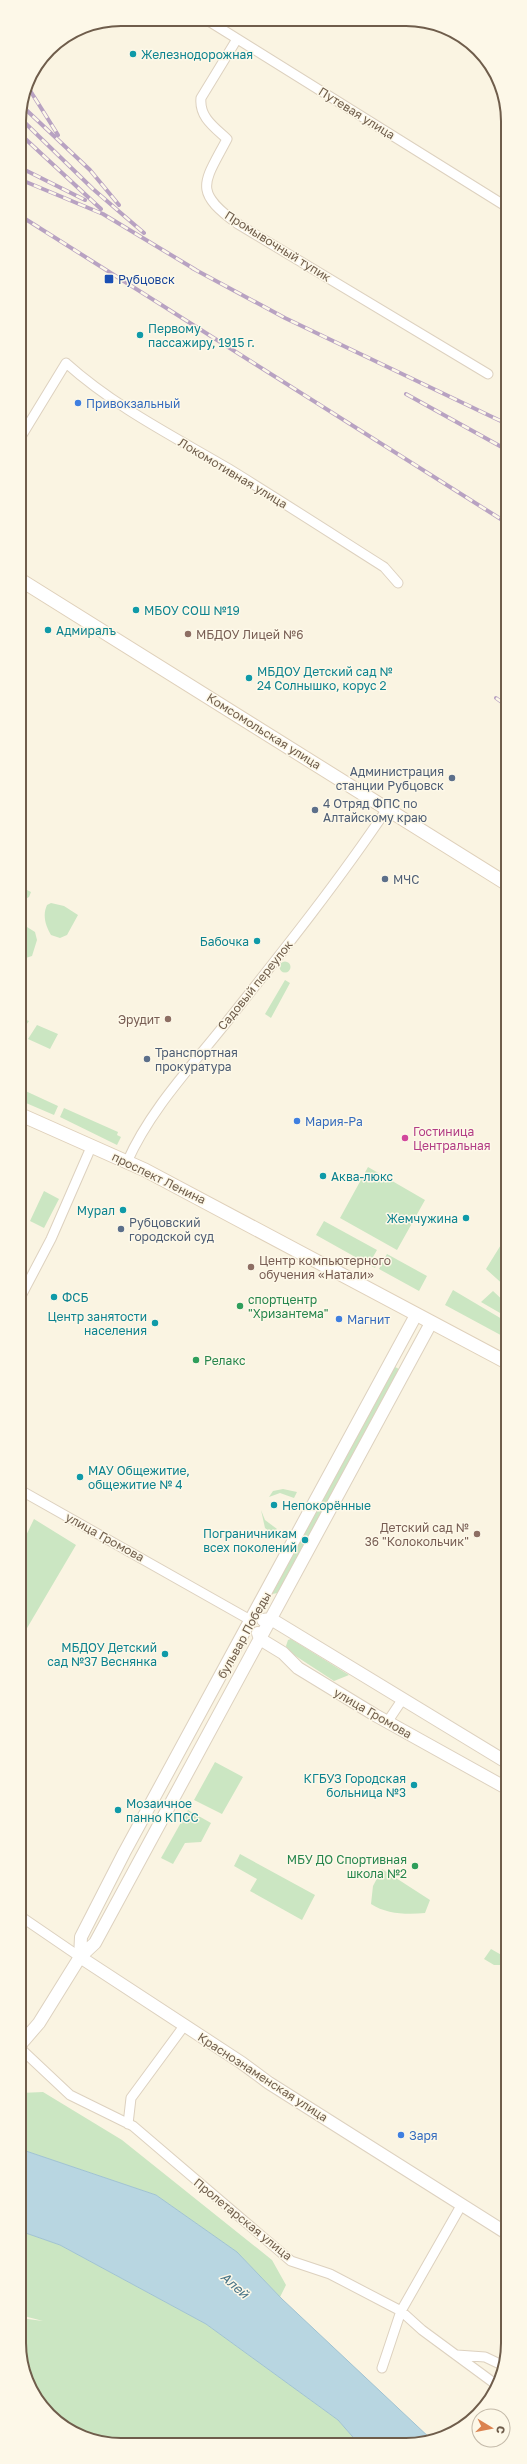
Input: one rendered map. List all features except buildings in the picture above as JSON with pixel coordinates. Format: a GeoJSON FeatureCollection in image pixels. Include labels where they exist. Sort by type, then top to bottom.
{"type":"FeatureCollection","features":[{"type":"Feature","properties":{"kind":"main road","name":"Комсомольская улица"},"geometry":{"type":"LineString","coordinates":[[26,583],[501,880]]}},
{"type":"Feature","properties":{"kind":"main road","name":"проспект Ленина"},"geometry":{"type":"LineString","coordinates":[[26,1117],[92,1145],[204,1200],[501,1359]]}},
{"type":"Feature","properties":{"kind":"street","name":"Путевая улица"},"geometry":{"type":"LineString","coordinates":[[216,26],[501,203]]}},
{"type":"Feature","properties":{"kind":"street","name":"Промывочный тупик"},"geometry":{"type":"LineString","coordinates":[[237,39],[201,98],[200,108],[206,120],[227,139],[208,175],[205,187],[211,200],[223,213],[238,224],[488,374]]}},
{"type":"Feature","properties":{"kind":"street","name":"Локомотивная улица"},"geometry":{"type":"LineString","coordinates":[[26,429],[66,363],[90,384],[120,406],[230,470],[384,566],[398,584]]}},
{"type":"Feature","properties":{"kind":"street","name":"Садовый переулок"},"geometry":{"type":"LineString","coordinates":[[127,1162],[145,1128],[180,1079],[306,922],[386,809]]}},
{"type":"Feature","properties":{"kind":"street"},"geometry":{"type":"LineString","coordinates":[[26,1286],[51,1238],[92,1145]]}},
{"type":"Feature","properties":{"kind":"street","name":"бульвар Победы"},"geometry":{"type":"LineString","coordinates":[[80,1957],[81,1937],[124,1853],[252,1621],[416,1315]]}},
{"type":"Feature","properties":{"kind":"street","name":"бульвар Победы"},"geometry":{"type":"LineString","coordinates":[[26,2039],[39,2023],[80,1957],[92,1947],[140,1863],[173,1798],[431,1323]]}},
{"type":"Feature","properties":{"kind":"street","name":"улица Громова"},"geometry":{"type":"LineString","coordinates":[[26,1493],[252,1621]]}},
{"type":"Feature","properties":{"kind":"street"},"geometry":{"type":"LineString","coordinates":[[260,1639],[252,1621],[271,1619],[501,1759]]}},
{"type":"Feature","properties":{"kind":"street","name":"улица Громова"},"geometry":{"type":"LineString","coordinates":[[260,1639],[283,1654],[298,1668],[501,1785]]}},
{"type":"Feature","properties":{"kind":"street"},"geometry":{"type":"LineString","coordinates":[[388,1721],[402,1700]]}},
{"type":"Feature","properties":{"kind":"street"},"geometry":{"type":"LineString","coordinates":[[158,1790],[173,1798]]}},
{"type":"Feature","properties":{"kind":"street"},"geometry":{"type":"LineString","coordinates":[[124,1853],[140,1863]]}},
{"type":"Feature","properties":{"kind":"street","name":"Краснознаменская улица"},"geometry":{"type":"LineString","coordinates":[[26,1920],[242,2063],[269,2083],[501,2229]]}},
{"type":"Feature","properties":{"kind":"street"},"geometry":{"type":"LineString","coordinates":[[128,2124],[131,2098],[184,2026]]}},
{"type":"Feature","properties":{"kind":"street","name":"Пролетарская улица"},"geometry":{"type":"LineString","coordinates":[[26,2052],[70,2095],[128,2124],[291,2261],[330,2274],[401,2311],[422,2330],[493,2382]]}},
{"type":"Feature","properties":{"kind":"street"},"geometry":{"type":"LineString","coordinates":[[382,2368],[401,2311],[462,2204]]}},
{"type":"Feature","properties":{"kind":"street"},"geometry":{"type":"LineString","coordinates":[[457,2355],[485,2357],[499,2363]]}},
{"type":"Feature","properties":{"kind":"green space"},"geometry":{"type":"Polygon","coordinates":[[[26,890],[31,892],[29,897],[26,898],[26,890]]]}},
{"type":"Feature","properties":{"kind":"green space"},"geometry":{"type":"Polygon","coordinates":[[[51,903],[64,906],[78,915],[67,935],[60,938],[51,935],[45,921],[47,905],[51,903]]]}},
{"type":"Feature","properties":{"kind":"green space"},"geometry":{"type":"Polygon","coordinates":[[[26,926],[35,932],[37,940],[32,956],[26,958],[26,926]]]}},
{"type":"Feature","properties":{"kind":"green space"},"geometry":{"type":"Polygon","coordinates":[[[283,962],[287,962],[289,963],[289,971],[283,972],[280,969],[280,965],[283,962]]]}},
{"type":"Feature","properties":{"kind":"green space"},"geometry":{"type":"Polygon","coordinates":[[[285,980],[290,983],[271,1018],[265,1014],[285,980]]]}},
{"type":"Feature","properties":{"kind":"green space"},"geometry":{"type":"Polygon","coordinates":[[[37,1025],[58,1034],[50,1049],[28,1039],[37,1025]]]}},
{"type":"Feature","properties":{"kind":"green space"},"geometry":{"type":"Polygon","coordinates":[[[26,1091],[58,1106],[54,1115],[26,1103],[26,1091]]]}},
{"type":"Feature","properties":{"kind":"green space"},"geometry":{"type":"Polygon","coordinates":[[[64,1108],[118,1132],[117,1135],[121,1137],[117,1145],[60,1117],[64,1108]]]}},
{"type":"Feature","properties":{"kind":"green space"},"geometry":{"type":"Polygon","coordinates":[[[368,1167],[425,1200],[397,1250],[340,1218],[368,1167]]]}},
{"type":"Feature","properties":{"kind":"green space"},"geometry":{"type":"Polygon","coordinates":[[[44,1191],[59,1199],[44,1228],[30,1221],[44,1191]]]}},
{"type":"Feature","properties":{"kind":"green space"},"geometry":{"type":"Polygon","coordinates":[[[324,1221],[377,1250],[373,1257],[379,1260],[375,1268],[316,1235],[324,1221]]]}},
{"type":"Feature","properties":{"kind":"green space"},"geometry":{"type":"Polygon","coordinates":[[[501,1245],[501,1283],[486,1269],[501,1245]]]}},
{"type":"Feature","properties":{"kind":"green space"},"geometry":{"type":"Polygon","coordinates":[[[387,1254],[427,1276],[419,1291],[379,1269],[387,1254]]]}},
{"type":"Feature","properties":{"kind":"green space"},"geometry":{"type":"Polygon","coordinates":[[[453,1290],[501,1318],[501,1335],[445,1305],[453,1290]]]}},
{"type":"Feature","properties":{"kind":"green space"},"geometry":{"type":"Polygon","coordinates":[[[493,1291],[501,1298],[501,1314],[481,1302],[493,1291]]]}},
{"type":"Feature","properties":{"kind":"green space"},"geometry":{"type":"Polygon","coordinates":[[[393,1366],[401,1370],[278,1593],[272,1594],[393,1366]]]}},
{"type":"Feature","properties":{"kind":"green space"},"geometry":{"type":"Polygon","coordinates":[[[283,1489],[297,1492],[294,1498],[280,1493],[269,1497],[273,1491],[283,1489]]]}},
{"type":"Feature","properties":{"kind":"green space"},"geometry":{"type":"Polygon","coordinates":[[[261,1510],[265,1520],[277,1529],[274,1535],[265,1528],[261,1510]]]}},
{"type":"Feature","properties":{"kind":"green space"},"geometry":{"type":"Polygon","coordinates":[[[34,1519],[76,1545],[26,1630],[26,1536],[34,1519]]]}},
{"type":"Feature","properties":{"kind":"green space"},"geometry":{"type":"Polygon","coordinates":[[[291,1639],[349,1675],[334,1681],[288,1651],[286,1646],[288,1640],[291,1639]]]}},
{"type":"Feature","properties":{"kind":"green space"},"geometry":{"type":"Polygon","coordinates":[[[215,1762],[243,1777],[222,1814],[194,1800],[215,1762]]]}},
{"type":"Feature","properties":{"kind":"green space"},"geometry":{"type":"Polygon","coordinates":[[[188,1810],[211,1823],[201,1842],[185,1843],[173,1864],[161,1858],[188,1810]]]}},
{"type":"Feature","properties":{"kind":"green space"},"geometry":{"type":"Polygon","coordinates":[[[240,1854],[315,1895],[302,1920],[250,1891],[257,1879],[234,1866],[240,1854]]]}},
{"type":"Feature","properties":{"kind":"green space"},"geometry":{"type":"Polygon","coordinates":[[[382,1869],[430,1900],[425,1913],[411,1914],[390,1912],[371,1904],[373,1886],[382,1869]]]}},
{"type":"Feature","properties":{"kind":"green space"},"geometry":{"type":"Polygon","coordinates":[[[491,1949],[501,1955],[501,1963],[500,1965],[494,1965],[484,1959],[491,1949]]]}},
{"type":"Feature","properties":{"kind":"green space"},"geometry":{"type":"Polygon","coordinates":[[[43,2092],[122,2140],[272,2260],[286,2285],[280,2297],[237,2252],[156,2195],[26,2151],[26,2093],[43,2092]]]}},
{"type":"Feature","properties":{"kind":"green space"},"geometry":{"type":"Polygon","coordinates":[[[26,2233],[60,2245],[206,2324],[338,2420],[354,2438],[115,2438],[90,2433],[68,2422],[58,2414],[42,2396],[33,2379],[29,2368],[27,2355],[26,2319],[43,2321],[26,2317],[26,2233]]]}},
{"type":"Feature","properties":{"kind":"water","name":"Алей"},"geometry":{"type":"Polygon","coordinates":[[[26,2151],[156,2195],[237,2252],[282,2299],[427,2436],[406,2438],[354,2438],[338,2420],[206,2324],[60,2245],[26,2233],[26,2151]]]}},
{"type":"Feature","properties":{"kind":"railway"},"geometry":{"type":"LineString","coordinates":[[31,91],[58,135]]}},
{"type":"Feature","properties":{"kind":"railway"},"geometry":{"type":"LineString","coordinates":[[27,110],[90,170],[119,205]]}},
{"type":"Feature","properties":{"kind":"railway"},"geometry":{"type":"LineString","coordinates":[[26,124],[93,189],[144,233]]}},
{"type":"Feature","properties":{"kind":"railway"},"geometry":{"type":"LineString","coordinates":[[26,139],[101,209]]}},
{"type":"Feature","properties":{"kind":"railway"},"geometry":{"type":"LineString","coordinates":[[26,170],[85,200]]}},
{"type":"Feature","properties":{"kind":"railway"},"geometry":{"type":"LineString","coordinates":[[26,182],[103,214],[196,270]]}},
{"type":"Feature","properties":{"kind":"railway"},"geometry":{"type":"LineString","coordinates":[[26,219],[501,519]]}},
{"type":"Feature","properties":{"kind":"railway"},"geometry":{"type":"LineString","coordinates":[[192,268],[285,318],[501,421]]}},
{"type":"Feature","properties":{"kind":"railway"},"geometry":{"type":"LineString","coordinates":[[406,394],[501,447]]}},
{"type":"Feature","properties":{"kind":"railway"},"geometry":{"type":"LineString","coordinates":[[496,698],[501,702]]}},
{"type":"Feature","properties":{"kind":"place","name":"Железнодорожная"},"geometry":{"type":"Point","coordinates":[133,54]}},
{"type":"Feature","properties":{"kind":"place","name":"Рубцовск"},"geometry":{"type":"Point","coordinates":[109,279]}},
{"type":"Feature","properties":{"kind":"place","name":"Первому пассажиру, 1915 г."},"geometry":{"type":"Point","coordinates":[140,335]}},
{"type":"Feature","properties":{"kind":"place","name":"Привокзальный"},"geometry":{"type":"Point","coordinates":[78,403]}},
{"type":"Feature","properties":{"kind":"place","name":"МБОУ СОШ №19"},"geometry":{"type":"Point","coordinates":[136,610]}},
{"type":"Feature","properties":{"kind":"place","name":"Адмиралъ"},"geometry":{"type":"Point","coordinates":[48,630]}},
{"type":"Feature","properties":{"kind":"place","name":"МБДОУ Лицей №6"},"geometry":{"type":"Point","coordinates":[188,634]}},
{"type":"Feature","properties":{"kind":"place","name":"МБДОУ Детский сад № 24 Солнышко, корус 2"},"geometry":{"type":"Point","coordinates":[249,678]}},
{"type":"Feature","properties":{"kind":"place","name":"Администрация станции Рубцовск"},"geometry":{"type":"Point","coordinates":[452,778]}},
{"type":"Feature","properties":{"kind":"place","name":"4 Отряд ФПС по Алтайскому краю"},"geometry":{"type":"Point","coordinates":[315,810]}},
{"type":"Feature","properties":{"kind":"place","name":"МЧС"},"geometry":{"type":"Point","coordinates":[385,879]}},
{"type":"Feature","properties":{"kind":"place","name":"Бабочка"},"geometry":{"type":"Point","coordinates":[257,941]}},
{"type":"Feature","properties":{"kind":"place","name":"Эрудит"},"geometry":{"type":"Point","coordinates":[168,1019]}},
{"type":"Feature","properties":{"kind":"place","name":"Транспортная прокуратура"},"geometry":{"type":"Point","coordinates":[147,1059]}},
{"type":"Feature","properties":{"kind":"place","name":"Мария-Ра"},"geometry":{"type":"Point","coordinates":[297,1121]}},
{"type":"Feature","properties":{"kind":"place","name":"Гостиница Центральная"},"geometry":{"type":"Point","coordinates":[405,1138]}},
{"type":"Feature","properties":{"kind":"place","name":"Аква-люкс"},"geometry":{"type":"Point","coordinates":[323,1176]}},
{"type":"Feature","properties":{"kind":"place","name":"Мурал"},"geometry":{"type":"Point","coordinates":[123,1210]}},
{"type":"Feature","properties":{"kind":"place","name":"Жемчужина"},"geometry":{"type":"Point","coordinates":[466,1218]}},
{"type":"Feature","properties":{"kind":"place","name":"Рубцовский городской суд"},"geometry":{"type":"Point","coordinates":[121,1229]}},
{"type":"Feature","properties":{"kind":"place","name":"Центр компьютерного обучения «Натали»"},"geometry":{"type":"Point","coordinates":[251,1267]}},
{"type":"Feature","properties":{"kind":"place","name":"ФСБ"},"geometry":{"type":"Point","coordinates":[54,1297]}},
{"type":"Feature","properties":{"kind":"place","name":"спортцентр \"Хризантема\""},"geometry":{"type":"Point","coordinates":[240,1306]}},
{"type":"Feature","properties":{"kind":"place","name":"Магнит"},"geometry":{"type":"Point","coordinates":[339,1319]}},
{"type":"Feature","properties":{"kind":"place","name":"Центр занятости населения"},"geometry":{"type":"Point","coordinates":[155,1323]}},
{"type":"Feature","properties":{"kind":"place","name":"Релакс"},"geometry":{"type":"Point","coordinates":[196,1360]}},
{"type":"Feature","properties":{"kind":"place","name":"МАУ Общежитие, общежитие № 4"},"geometry":{"type":"Point","coordinates":[80,1477]}},
{"type":"Feature","properties":{"kind":"place","name":"Непокорённые"},"geometry":{"type":"Point","coordinates":[274,1505]}},
{"type":"Feature","properties":{"kind":"place","name":"Детский сад № 36 \"Колокольчик\""},"geometry":{"type":"Point","coordinates":[477,1534]}},
{"type":"Feature","properties":{"kind":"place","name":"Пограничникам всех поколений"},"geometry":{"type":"Point","coordinates":[305,1540]}},
{"type":"Feature","properties":{"kind":"place","name":"МБДОУ Детский сад №37 Веснянка"},"geometry":{"type":"Point","coordinates":[165,1654]}},
{"type":"Feature","properties":{"kind":"place","name":"КГБУЗ Городская больница №3"},"geometry":{"type":"Point","coordinates":[414,1785]}},
{"type":"Feature","properties":{"kind":"place","name":"Мозаичное панно КПСС"},"geometry":{"type":"Point","coordinates":[118,1810]}},
{"type":"Feature","properties":{"kind":"place","name":"МБУ ДО Спортивная школа №2"},"geometry":{"type":"Point","coordinates":[415,1866]}},
{"type":"Feature","properties":{"kind":"place","name":"Заря"},"geometry":{"type":"Point","coordinates":[401,2135]}}]}
